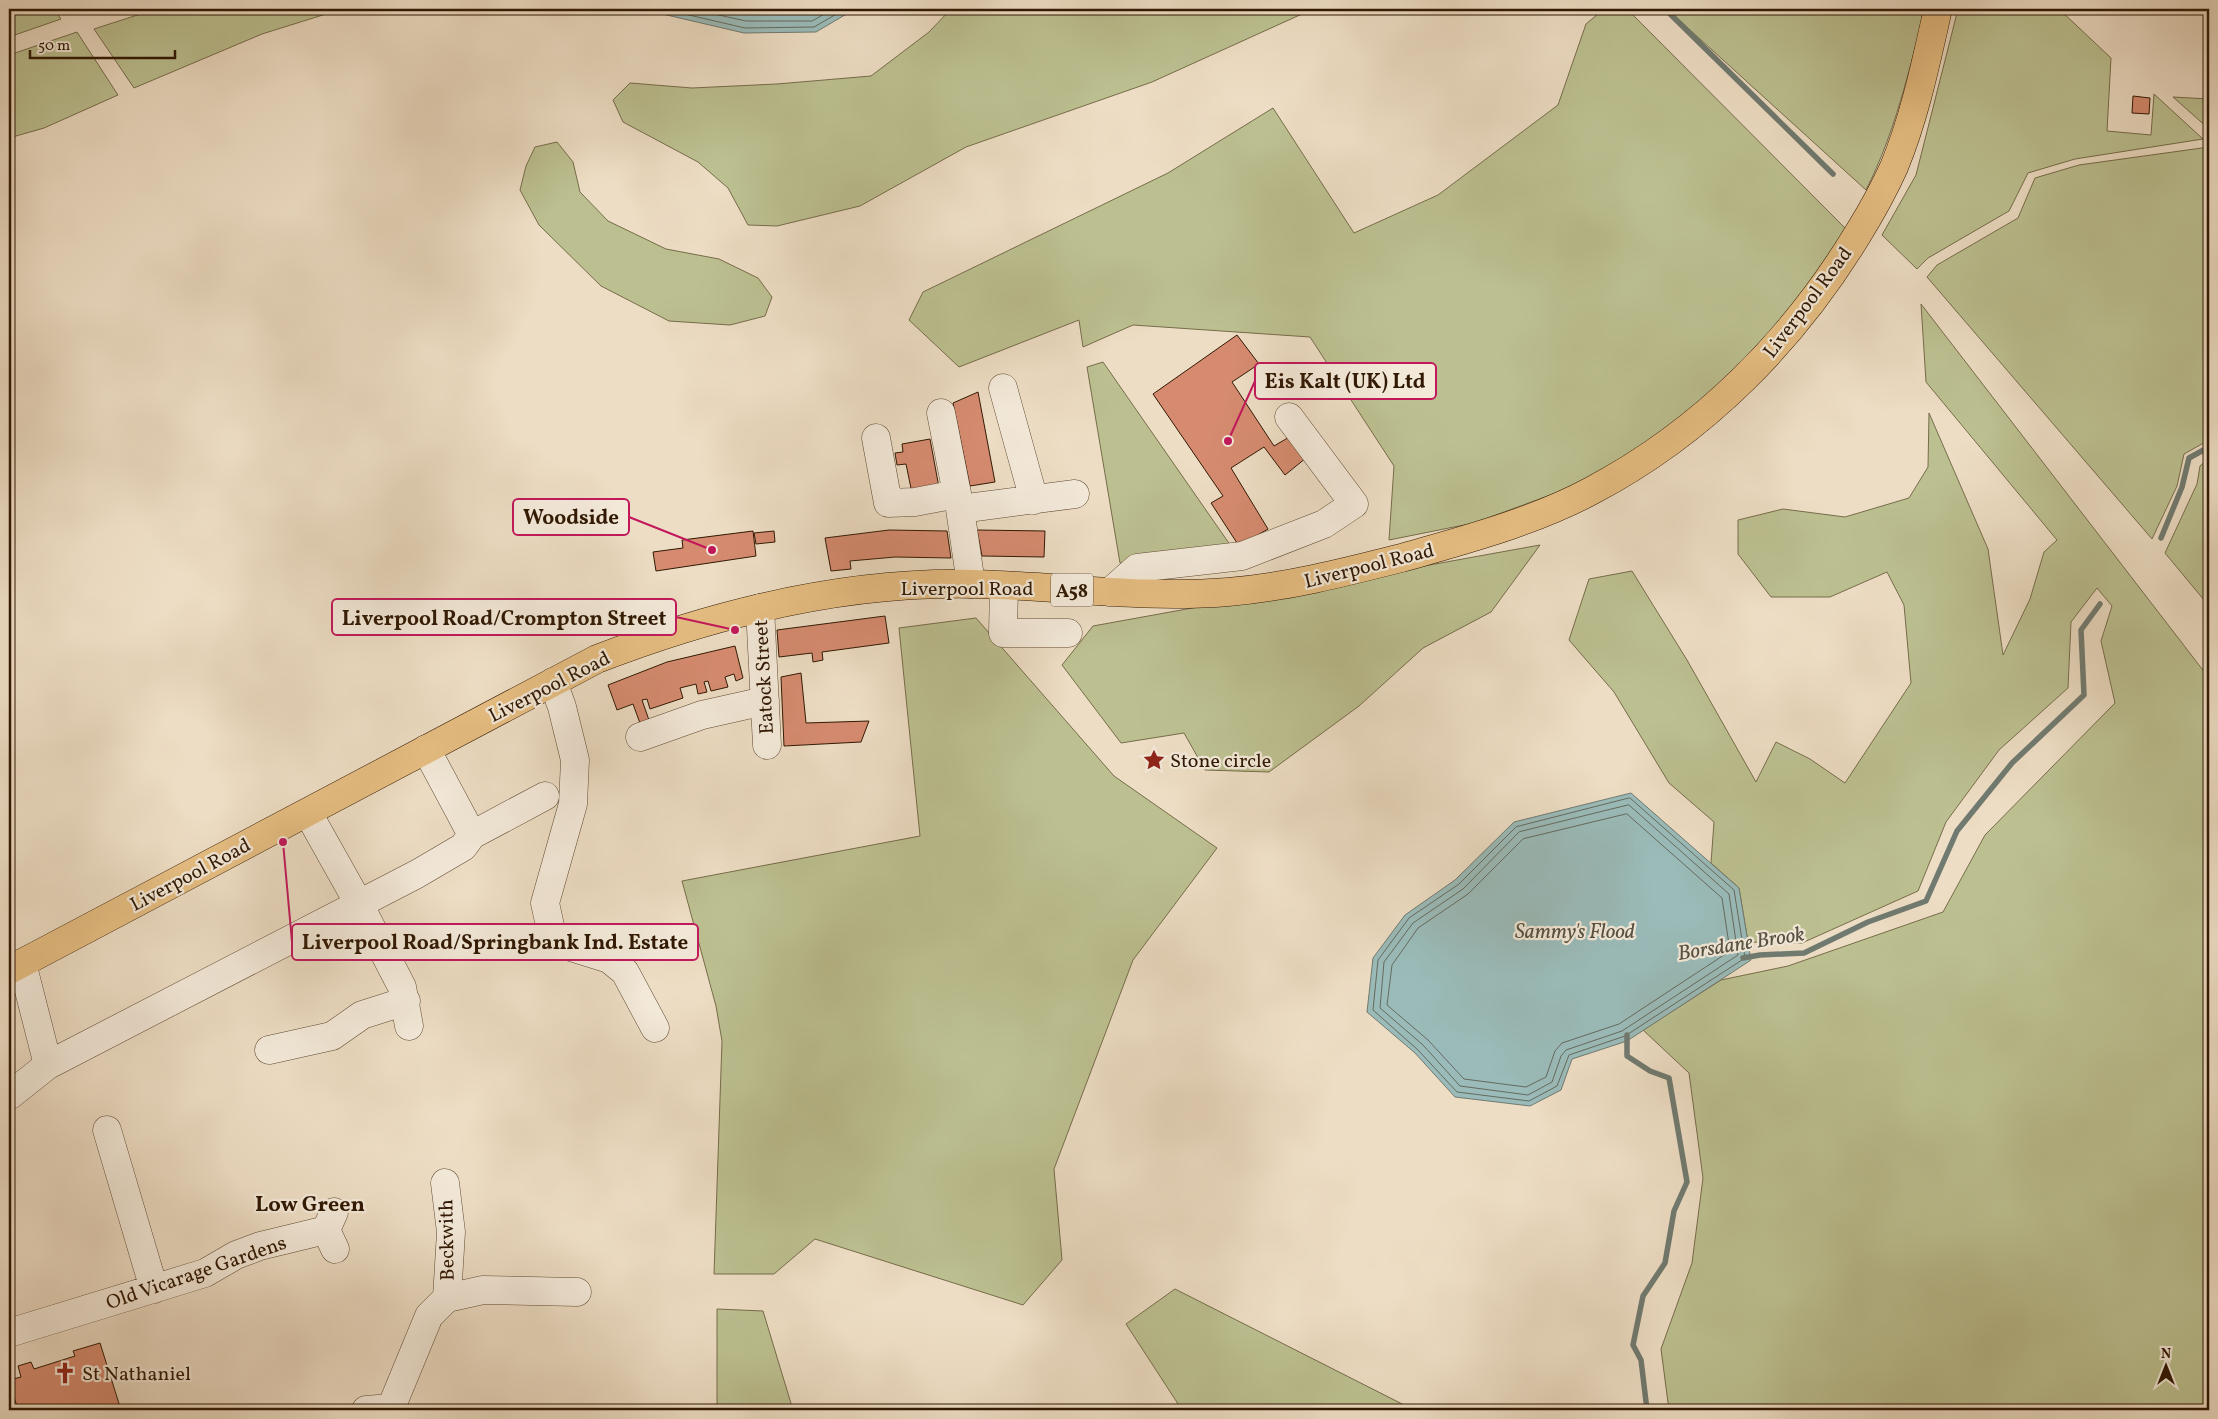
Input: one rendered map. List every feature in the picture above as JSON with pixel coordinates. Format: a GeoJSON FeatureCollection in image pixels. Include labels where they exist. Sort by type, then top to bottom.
{"type":"FeatureCollection","features":[{"type":"Feature","properties":{"kind":"main road","name":"Liverpool Road"},"geometry":{"type":"LineString","coordinates":[[15,967],[597,659],[653,638],[760,608],[831,594],[900,586],[972,584],[1183,594],[1253,590],[1310,581],[1465,539],[1538,514],[1586,494],[1654,453],[1689,426],[1754,369],[1785,337],[1841,261],[1876,204],[1893,169],[1917,99],[1938,9]]}},
{"type":"Feature","properties":{"kind":"street"},"geometry":{"type":"LineString","coordinates":[[1003,388],[1034,500]]}},
{"type":"Feature","properties":{"kind":"street"},"geometry":{"type":"LineString","coordinates":[[941,414],[959,501],[972,584]]}},
{"type":"Feature","properties":{"kind":"street"},"geometry":{"type":"LineString","coordinates":[[1110,592],[1137,568],[1242,556],[1324,524],[1354,504],[1289,417]]}},
{"type":"Feature","properties":{"kind":"street"},"geometry":{"type":"LineString","coordinates":[[876,438],[888,503],[1034,500],[1075,494]]}},
{"type":"Feature","properties":{"kind":"street"},"geometry":{"type":"LineString","coordinates":[[1004,586],[1003,633],[1068,633]]}},
{"type":"Feature","properties":{"kind":"street","name":"Eatock Street"},"geometry":{"type":"LineString","coordinates":[[760,608],[767,745]]}},
{"type":"Feature","properties":{"kind":"street"},"geometry":{"type":"LineString","coordinates":[[553,682],[562,707],[575,760],[573,804],[545,903],[552,935],[564,945],[609,959],[625,972],[655,1028]]}},
{"type":"Feature","properties":{"kind":"street"},"geometry":{"type":"LineString","coordinates":[[640,737],[702,715],[764,701]]}},
{"type":"Feature","properties":{"kind":"street"},"geometry":{"type":"LineString","coordinates":[[426,748],[472,835]]}},
{"type":"Feature","properties":{"kind":"street"},"geometry":{"type":"LineString","coordinates":[[9,1096],[48,1065],[417,874],[463,847],[472,835],[545,796]]}},
{"type":"Feature","properties":{"kind":"street"},"geometry":{"type":"LineString","coordinates":[[269,1050],[332,1036],[362,1015],[408,1014],[402,986],[308,813]]}},
{"type":"Feature","properties":{"kind":"street"},"geometry":{"type":"LineString","coordinates":[[15,967],[48,1065]]}},
{"type":"Feature","properties":{"kind":"street"},"geometry":{"type":"LineString","coordinates":[[106,1130],[154,1290]]}},
{"type":"Feature","properties":{"kind":"street","name":"Beckwith"},"geometry":{"type":"LineString","coordinates":[[445,1183],[451,1232],[447,1298]]}},
{"type":"Feature","properties":{"kind":"street","name":"Old Vicarage Gardens"},"geometry":{"type":"LineString","coordinates":[[9,1333],[205,1273],[236,1255],[260,1246],[331,1231]]}},
{"type":"Feature","properties":{"kind":"street"},"geometry":{"type":"LineString","coordinates":[[383,1410],[429,1316],[447,1298],[483,1290],[577,1292]]}},
{"type":"Feature","properties":{"kind":"green space"},"geometry":{"type":"Polygon","coordinates":[[[9,9],[54,9],[61,19],[9,37],[9,9]]]}},
{"type":"Feature","properties":{"kind":"green space"},"geometry":{"type":"Polygon","coordinates":[[[156,9],[342,9],[262,34],[134,88],[94,29],[156,9]]]}},
{"type":"Feature","properties":{"kind":"green space"},"geometry":{"type":"Polygon","coordinates":[[[951,9],[1313,9],[1152,82],[966,147],[860,206],[777,226],[748,225],[728,188],[698,162],[623,122],[613,100],[630,83],[692,88],[777,84],[871,76],[929,32],[951,9]]]}},
{"type":"Feature","properties":{"kind":"green space"},"geometry":{"type":"Polygon","coordinates":[[[1604,9],[1619,9],[1630,12],[1846,229],[1783,320],[1708,406],[1594,479],[1474,523],[1389,540],[1394,466],[1310,337],[1133,325],[1083,347],[1079,320],[959,367],[909,320],[923,292],[1168,173],[1273,108],[1354,233],[1438,195],[1558,105],[1586,24],[1604,9]]]}},
{"type":"Feature","properties":{"kind":"green space"},"geometry":{"type":"Polygon","coordinates":[[[1667,9],[1925,9],[1893,124],[1866,190],[1667,9]]]}},
{"type":"Feature","properties":{"kind":"green space"},"geometry":{"type":"Polygon","coordinates":[[[1958,9],[2059,9],[2111,58],[2107,131],[2151,135],[2154,94],[2203,139],[2075,159],[2028,173],[2009,211],[1928,258],[1917,269],[1882,235],[1916,175],[1958,9]]]}},
{"type":"Feature","properties":{"kind":"green space"},"geometry":{"type":"Polygon","coordinates":[[[77,32],[118,95],[44,128],[9,138],[9,55],[77,32]]]}},
{"type":"Feature","properties":{"kind":"green space"},"geometry":{"type":"Polygon","coordinates":[[[2173,97],[2209,99],[2209,129],[2173,97]]]}},
{"type":"Feature","properties":{"kind":"green space"},"geometry":{"type":"Polygon","coordinates":[[[557,142],[573,162],[580,192],[608,221],[666,249],[719,259],[758,278],[772,297],[765,316],[730,325],[669,321],[601,286],[539,225],[520,190],[526,166],[535,147],[557,142]]]}},
{"type":"Feature","properties":{"kind":"green space"},"geometry":{"type":"Polygon","coordinates":[[[2209,147],[2209,440],[2184,454],[2177,486],[2152,539],[1927,277],[1937,265],[2018,218],[2035,178],[2079,165],[2209,147]]]}},
{"type":"Feature","properties":{"kind":"green space"},"geometry":{"type":"Polygon","coordinates":[[[1921,304],[2209,678],[2209,1410],[1669,1410],[1661,1349],[1692,1263],[1703,1178],[1689,1073],[1643,1030],[1721,980],[1788,966],[1943,912],[1985,835],[2115,703],[2101,641],[2112,606],[2097,588],[2071,622],[2068,688],[1999,750],[1946,822],[1918,891],[1802,943],[1748,942],[1739,888],[1711,863],[1714,822],[1669,783],[1614,692],[1569,640],[1589,579],[1632,571],[1687,660],[1756,782],[1776,742],[1810,759],[1845,783],[1911,683],[1904,605],[1887,572],[1830,597],[1771,597],[1738,554],[1738,520],[1783,509],[1845,517],[1909,498],[1928,467],[1929,413],[1988,549],[2003,655],[2030,599],[2044,552],[2057,540],[1926,382],[1921,304]]]}},
{"type":"Feature","properties":{"kind":"green space"},"geometry":{"type":"Polygon","coordinates":[[[1103,362],[1233,549],[1120,563],[1087,367],[1103,362]]]}},
{"type":"Feature","properties":{"kind":"green space"},"geometry":{"type":"Polygon","coordinates":[[[2209,458],[2209,606],[2165,553],[2197,484],[2200,466],[2209,458]]]}},
{"type":"Feature","properties":{"kind":"green space"},"geometry":{"type":"Polygon","coordinates":[[[1540,545],[1491,612],[1423,648],[1359,706],[1269,772],[1205,770],[1184,733],[1121,743],[1062,665],[1093,626],[1540,545]]]}},
{"type":"Feature","properties":{"kind":"green space"},"geometry":{"type":"Polygon","coordinates":[[[976,618],[1114,776],[1217,848],[1133,960],[1054,1169],[1062,1260],[1023,1305],[815,1239],[774,1274],[714,1274],[722,1041],[716,1006],[682,881],[920,836],[899,628],[976,618]]]}},
{"type":"Feature","properties":{"kind":"green space"},"geometry":{"type":"Polygon","coordinates":[[[1175,1289],[1414,1410],[1182,1410],[1126,1324],[1175,1289]]]}},
{"type":"Feature","properties":{"kind":"green space"},"geometry":{"type":"Polygon","coordinates":[[[717,1309],[763,1311],[793,1410],[717,1410],[717,1309]]]}},
{"type":"Feature","properties":{"kind":"water"},"geometry":{"type":"Polygon","coordinates":[[[641,9],[855,9],[816,32],[744,33],[641,9]]]}},
{"type":"Feature","properties":{"kind":"water","name":"Sammy's Flood"},"geometry":{"type":"Polygon","coordinates":[[[1631,793],[1739,888],[1751,960],[1627,1041],[1572,1059],[1561,1090],[1530,1106],[1455,1097],[1415,1053],[1367,1012],[1373,958],[1405,915],[1455,880],[1514,822],[1631,793]]]}},
{"type":"Feature","properties":{"kind":"building"},"geometry":{"type":"Polygon","coordinates":[[[2133,96],[2150,98],[2149,114],[2132,113],[2133,96]]]}},
{"type":"Feature","properties":{"kind":"building"},"geometry":{"type":"Polygon","coordinates":[[[1237,335],[1259,364],[1232,382],[1274,446],[1291,436],[1306,458],[1285,475],[1264,447],[1231,468],[1268,529],[1239,546],[1211,503],[1223,496],[1153,394],[1237,335]]]}},
{"type":"Feature","properties":{"kind":"building"},"geometry":{"type":"Polygon","coordinates":[[[978,392],[995,482],[970,486],[953,403],[978,392]]]}},
{"type":"Feature","properties":{"kind":"building"},"geometry":{"type":"Polygon","coordinates":[[[930,439],[940,493],[913,498],[906,464],[897,465],[895,453],[903,452],[902,444],[930,439]]]}},
{"type":"Feature","properties":{"kind":"building"},"geometry":{"type":"Polygon","coordinates":[[[889,530],[947,531],[951,558],[895,557],[850,561],[851,569],[831,571],[825,538],[889,530]]]}},
{"type":"Feature","properties":{"kind":"building"},"geometry":{"type":"Polygon","coordinates":[[[977,530],[1045,531],[1044,557],[982,556],[977,530]]]}},
{"type":"Feature","properties":{"kind":"building"},"geometry":{"type":"Polygon","coordinates":[[[753,531],[756,556],[656,571],[653,552],[683,548],[682,540],[753,531]]]}},
{"type":"Feature","properties":{"kind":"building"},"geometry":{"type":"Polygon","coordinates":[[[774,531],[775,542],[756,544],[754,533],[774,531]]]}},
{"type":"Feature","properties":{"kind":"building"},"geometry":{"type":"Polygon","coordinates":[[[885,616],[889,643],[822,652],[823,660],[813,662],[812,653],[779,657],[777,630],[885,616]]]}},
{"type":"Feature","properties":{"kind":"building"},"geometry":{"type":"Polygon","coordinates":[[[735,646],[743,678],[736,681],[734,674],[725,677],[728,687],[711,691],[708,681],[704,682],[707,692],[698,694],[696,684],[680,688],[683,698],[650,709],[647,699],[642,700],[650,723],[641,726],[633,704],[617,710],[608,685],[667,662],[735,646]]]}},
{"type":"Feature","properties":{"kind":"building"},"geometry":{"type":"Polygon","coordinates":[[[801,673],[806,723],[869,721],[861,742],[784,746],[781,677],[801,673]]]}},
{"type":"Feature","properties":{"kind":"building","name":"St Nathaniel"},"geometry":{"type":"Polygon","coordinates":[[[100,1343],[121,1410],[18,1410],[9,1380],[21,1377],[18,1366],[31,1362],[34,1369],[75,1356],[73,1351],[100,1343]]]}},
{"type":"Feature","properties":{"kind":"waterway"},"geometry":{"type":"LineString","coordinates":[[1665,9],[1833,174]]}},
{"type":"Feature","properties":{"kind":"waterway","name":"Borsdane Brook"},"geometry":{"type":"LineString","coordinates":[[2161,538],[2182,487],[2189,458],[2209,447]]}},
{"type":"Feature","properties":{"kind":"waterway","name":"Borsdane Brook"},"geometry":{"type":"LineString","coordinates":[[1743,958],[1760,955],[1804,953],[1868,922],[1926,901],[1957,831],[2012,763],[2084,695],[2081,630],[2100,604]]}},
{"type":"Feature","properties":{"kind":"waterway","name":"Borsdane Brook"},"geometry":{"type":"LineString","coordinates":[[1627,1035],[1627,1056],[1650,1071],[1669,1078],[1687,1182],[1674,1211],[1665,1263],[1643,1296],[1633,1345],[1641,1360],[1647,1410]]}},
{"type":"Feature","properties":{"kind":"place","name":"Eis Kalt (UK) Ltd"},"geometry":{"type":"Point","coordinates":[1228,441]}},
{"type":"Feature","properties":{"kind":"place","name":"Woodside"},"geometry":{"type":"Point","coordinates":[712,550]}},
{"type":"Feature","properties":{"kind":"place","name":"Liverpool Road/Crompton Street"},"geometry":{"type":"Point","coordinates":[735,630]}},
{"type":"Feature","properties":{"kind":"place","name":"Stone circle"},"geometry":{"type":"Point","coordinates":[1154,760]}},
{"type":"Feature","properties":{"kind":"place","name":"Liverpool Road/Springbank Ind. Estate"},"geometry":{"type":"Point","coordinates":[283,842]}},
{"type":"Feature","properties":{"kind":"place","name":"St Nathaniel"},"geometry":{"type":"Point","coordinates":[65,1373]}},
{"type":"Feature","properties":{"kind":"district","name":"Low Green"},"geometry":{"type":"Point","coordinates":[310,1203]}}]}
